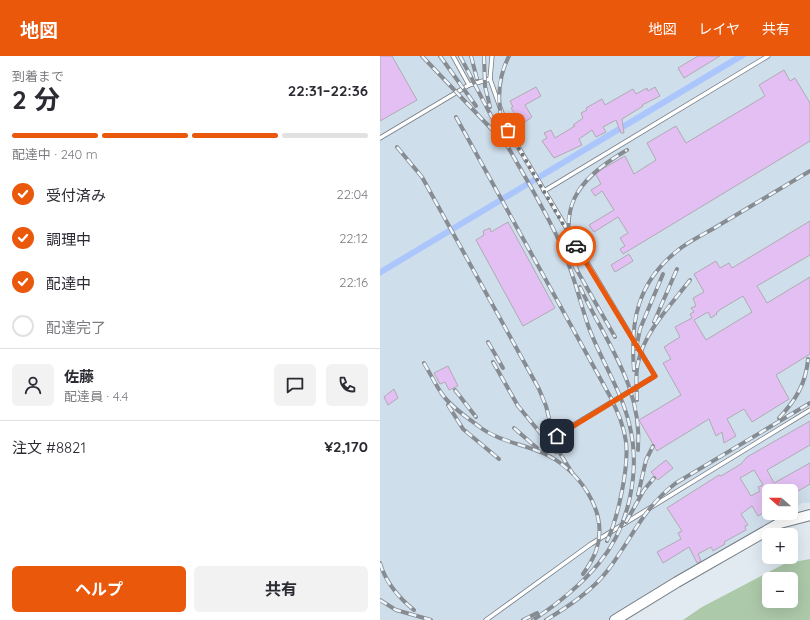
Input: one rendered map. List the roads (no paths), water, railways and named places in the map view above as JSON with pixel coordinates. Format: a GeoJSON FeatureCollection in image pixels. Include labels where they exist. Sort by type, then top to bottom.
{"type":"FeatureCollection","features":[{"type":"Feature","properties":{"kind":"street"},"geometry":{"type":"LineString","coordinates":[[615,620],[677,582],[780,523],[810,515]]}},
{"type":"Feature","properties":{"kind":"lane"},"geometry":{"type":"LineString","coordinates":[[453,56],[469,85]]}},
{"type":"Feature","properties":{"kind":"lane"},"geometry":{"type":"LineString","coordinates":[[492,56],[490,79],[508,130],[655,376],[557,436]]}},
{"type":"Feature","properties":{"kind":"lane"},"geometry":{"type":"LineString","coordinates":[[544,191],[768,56]]}},
{"type":"Feature","properties":{"kind":"lane"},"geometry":{"type":"LineString","coordinates":[[380,138],[469,85],[490,79]]}},
{"type":"Feature","properties":{"kind":"lane"},"geometry":{"type":"LineString","coordinates":[[486,620],[591,544],[810,410]]}},
{"type":"Feature","properties":{"kind":"water"},"geometry":{"type":"Polygon","coordinates":[[[735,56],[747,56],[380,276],[380,269],[735,56]]]}},
{"type":"Feature","properties":{"kind":"railway"},"geometry":{"type":"LineString","coordinates":[[422,56],[500,138]]}},
{"type":"Feature","properties":{"kind":"railway"},"geometry":{"type":"LineString","coordinates":[[440,56],[476,106]]}},
{"type":"Feature","properties":{"kind":"railway"},"geometry":{"type":"LineString","coordinates":[[460,56],[502,136],[542,207],[565,253],[589,328],[621,399],[629,423],[632,441],[634,459],[630,496],[625,515],[610,548],[599,563],[576,587],[533,620]]}},
{"type":"Feature","properties":{"kind":"railway"},"geometry":{"type":"LineString","coordinates":[[471,56],[477,79]]}},
{"type":"Feature","properties":{"kind":"railway"},"geometry":{"type":"LineString","coordinates":[[484,56],[485,86],[490,107]]}},
{"type":"Feature","properties":{"kind":"railway"},"geometry":{"type":"LineString","coordinates":[[505,134],[500,114],[499,94],[502,75],[509,56]]}},
{"type":"Feature","properties":{"kind":"railway"},"geometry":{"type":"LineString","coordinates":[[456,117],[611,398],[624,430],[626,442],[626,465],[622,492],[619,506],[607,541]]}},
{"type":"Feature","properties":{"kind":"railway"},"geometry":{"type":"LineString","coordinates":[[397,147],[422,177],[539,389],[546,406],[556,447],[573,474]]}},
{"type":"Feature","properties":{"kind":"railway"},"geometry":{"type":"LineString","coordinates":[[577,270],[571,249],[568,230],[570,213],[574,199],[582,186],[594,173],[627,150]]}},
{"type":"Feature","properties":{"kind":"railway"},"geometry":{"type":"LineString","coordinates":[[634,370],[633,336],[639,304],[653,276],[664,263],[687,243],[810,171]]}},
{"type":"Feature","properties":{"kind":"railway"},"geometry":{"type":"LineString","coordinates":[[574,265],[615,337]]}},
{"type":"Feature","properties":{"kind":"railway"},"geometry":{"type":"LineString","coordinates":[[654,322],[677,269]]}},
{"type":"Feature","properties":{"kind":"railway"},"geometry":{"type":"LineString","coordinates":[[636,349],[640,329],[663,274]]}},
{"type":"Feature","properties":{"kind":"railway"},"geometry":{"type":"LineString","coordinates":[[637,400],[637,368],[646,340],[659,319],[690,280]]}},
{"type":"Feature","properties":{"kind":"railway"},"geometry":{"type":"LineString","coordinates":[[580,287],[611,346],[628,385],[635,406],[638,427],[638,450]]}},
{"type":"Feature","properties":{"kind":"railway"},"geometry":{"type":"LineString","coordinates":[[488,342],[503,368]]}},
{"type":"Feature","properties":{"kind":"railway"},"geometry":{"type":"LineString","coordinates":[[779,418],[799,392],[805,376],[808,359]]}},
{"type":"Feature","properties":{"kind":"railway"},"geometry":{"type":"LineString","coordinates":[[493,362],[518,406],[556,452]]}},
{"type":"Feature","properties":{"kind":"railway"},"geometry":{"type":"LineString","coordinates":[[424,363],[442,394],[450,404],[466,417],[495,436],[543,453],[556,460],[579,480],[595,507],[599,521],[599,536],[596,551],[583,574]]}},
{"type":"Feature","properties":{"kind":"railway"},"geometry":{"type":"LineString","coordinates":[[455,390],[476,417]]}},
{"type":"Feature","properties":{"kind":"railway"},"geometry":{"type":"LineString","coordinates":[[546,620],[580,598],[602,578],[617,558],[646,513],[664,493],[676,483],[810,403]]}},
{"type":"Feature","properties":{"kind":"railway"},"geometry":{"type":"LineString","coordinates":[[448,405],[463,429],[499,459]]}},
{"type":"Feature","properties":{"kind":"railway"},"geometry":{"type":"LineString","coordinates":[[514,428],[537,448]]}},
{"type":"Feature","properties":{"kind":"railway"},"geometry":{"type":"LineString","coordinates":[[638,495],[646,460],[653,446]]}},
{"type":"Feature","properties":{"kind":"railway"},"geometry":{"type":"LineString","coordinates":[[626,522],[644,490],[654,478]]}},
{"type":"Feature","properties":{"kind":"railway"},"geometry":{"type":"LineString","coordinates":[[380,563],[393,589],[414,610]]}},
{"type":"Feature","properties":{"kind":"railway"},"geometry":{"type":"LineString","coordinates":[[380,600],[396,610],[431,620]]}},
{"type":"Feature","properties":{"kind":"railway"},"geometry":{"type":"LineString","coordinates":[[523,620],[537,613]]}}]}
